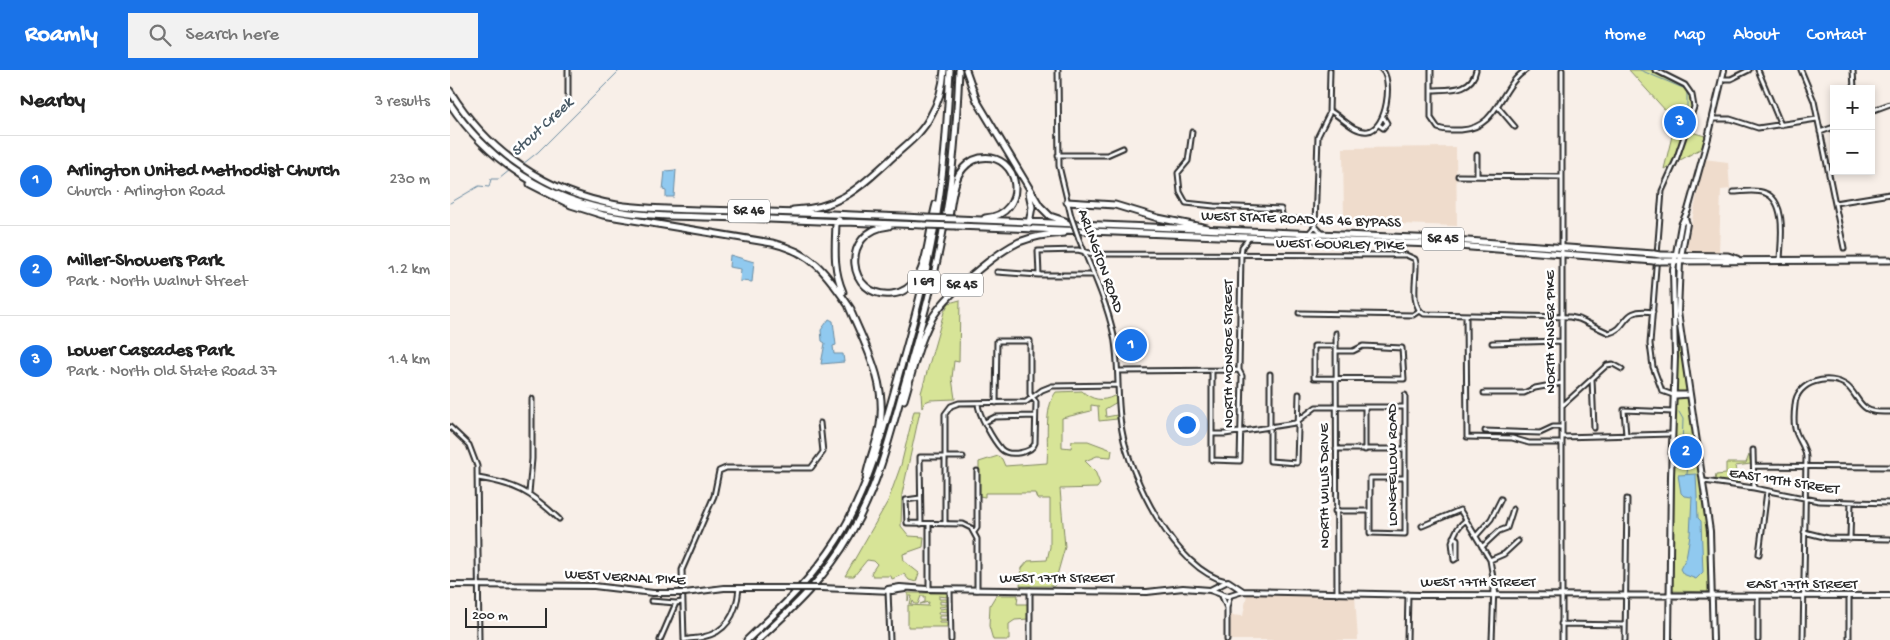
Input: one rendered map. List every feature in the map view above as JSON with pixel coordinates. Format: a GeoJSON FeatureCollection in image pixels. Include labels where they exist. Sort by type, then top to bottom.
{"type":"FeatureCollection","features":[{"type":"Feature","properties":{"kind":"highway"},"geometry":{"type":"LineString","coordinates":[[749,211],[814,208],[834,203],[855,191],[926,124],[940,94],[944,70]]}},
{"type":"Feature","properties":{"kind":"highway","name":"I 69"},"geometry":{"type":"LineString","coordinates":[[747,640],[790,599],[819,566],[844,528],[865,488],[878,450],[919,302],[932,246],[942,182],[950,70]]}},
{"type":"Feature","properties":{"kind":"highway","name":"I 69"},"geometry":{"type":"LineString","coordinates":[[758,640],[818,581],[842,548],[873,491],[892,433],[937,263],[953,163],[959,70]]}},
{"type":"Feature","properties":{"kind":"highway"},"geometry":{"type":"LineString","coordinates":[[966,70],[977,101],[1030,195],[1030,222],[1017,228]]}},
{"type":"Feature","properties":{"kind":"highway","name":"SR 46"},"geometry":{"type":"LineString","coordinates":[[450,91],[480,131],[518,164],[524,169],[570,192],[614,204],[846,215]]}},
{"type":"Feature","properties":{"kind":"highway","name":"SR 46"},"geometry":{"type":"LineString","coordinates":[[450,104],[476,137],[513,170],[571,200],[619,212],[1113,232]]}},
{"type":"Feature","properties":{"kind":"highway"},"geometry":{"type":"LineString","coordinates":[[937,263],[960,172],[970,163],[981,158],[990,158],[1003,164],[1013,175],[1016,184],[1015,196],[1010,206],[993,217],[960,219]]}},
{"type":"Feature","properties":{"kind":"highway"},"geometry":{"type":"LineString","coordinates":[[513,170],[542,191],[596,213],[772,243],[795,250],[813,261],[825,272],[850,310]]}},
{"type":"Feature","properties":{"kind":"highway"},"geometry":{"type":"LineString","coordinates":[[1018,171],[1048,214],[1061,220],[1091,224]]}},
{"type":"Feature","properties":{"kind":"highway"},"geometry":{"type":"LineString","coordinates":[[920,225],[881,227],[872,230],[862,238],[854,261],[857,275],[865,286],[878,293],[890,294],[903,291],[915,281],[920,271],[942,182]]}},
{"type":"Feature","properties":{"kind":"highway"},"geometry":{"type":"LineString","coordinates":[[1067,202],[1115,205],[1158,218],[1202,225],[1210,229]]}},
{"type":"Feature","properties":{"kind":"highway"},"geometry":{"type":"LineString","coordinates":[[846,215],[837,222],[836,272],[876,370],[882,394],[879,431],[865,488]]}},
{"type":"Feature","properties":{"kind":"highway","name":"SR 45"},"geometry":{"type":"LineString","coordinates":[[846,215],[1030,222]]}},
{"type":"Feature","properties":{"kind":"highway","name":"WEST STATE ROAD 45 46 BYPASS"},"geometry":{"type":"LineString","coordinates":[[1030,222],[1405,237],[1677,259]]}},
{"type":"Feature","properties":{"kind":"highway","name":"SR 45"},"geometry":{"type":"LineString","coordinates":[[892,433],[926,330],[935,313],[948,298],[1004,251],[1026,240],[1052,234],[1113,232]]}},
{"type":"Feature","properties":{"kind":"highway","name":"WEST STATE ROAD 45 46 BYPASS"},"geometry":{"type":"LineString","coordinates":[[1113,232],[1563,250]]}},
{"type":"Feature","properties":{"kind":"highway"},"geometry":{"type":"LineString","coordinates":[[1271,238],[1279,232]]}},
{"type":"Feature","properties":{"kind":"highway"},"geometry":{"type":"LineString","coordinates":[[1396,242],[1405,237]]}},
{"type":"Feature","properties":{"kind":"highway","name":"SR 45"},"geometry":{"type":"LineString","coordinates":[[1677,259],[1728,256],[1736,259],[1890,260]]}},
{"type":"Feature","properties":{"kind":"main road"},"geometry":{"type":"LineString","coordinates":[[1669,640],[1675,357],[1672,304],[1677,259],[1686,226],[1685,218],[1714,119],[1724,70]]}},
{"type":"Feature","properties":{"kind":"main road"},"geometry":{"type":"LineString","coordinates":[[1677,259],[1678,312],[1710,531],[1714,596],[1713,640]]}},
{"type":"Feature","properties":{"kind":"main road","name":"WEST 17TH STREET"},"geometry":{"type":"LineString","coordinates":[[1210,590],[1226,581],[1243,591]]}},
{"type":"Feature","properties":{"kind":"main road","name":"WEST VERNAL PIKE"},"geometry":{"type":"LineString","coordinates":[[450,585],[598,586],[654,593],[685,593],[739,587],[888,589]]}},
{"type":"Feature","properties":{"kind":"main road"},"geometry":{"type":"LineString","coordinates":[[1220,586],[1221,593]]}},
{"type":"Feature","properties":{"kind":"main road"},"geometry":{"type":"LineString","coordinates":[[1231,595],[1234,586]]}},
{"type":"Feature","properties":{"kind":"main road","name":"WEST 17TH STREET"},"geometry":{"type":"LineString","coordinates":[[888,589],[1147,592],[1176,588],[1210,590],[1231,595],[1243,591],[1337,594],[1626,594],[1714,596]]}},
{"type":"Feature","properties":{"kind":"main road","name":"EAST 17TH STREET"},"geometry":{"type":"LineString","coordinates":[[1714,596],[1890,596]]}},
{"type":"Feature","properties":{"kind":"street"},"geometry":{"type":"LineString","coordinates":[[568,70],[568,98]]}},
{"type":"Feature","properties":{"kind":"street","name":"ARLINGTON ROAD"},"geometry":{"type":"LineString","coordinates":[[1058,70],[1058,155],[1071,216],[1113,334],[1124,442],[1149,499],[1178,549],[1193,564],[1214,578],[1220,586]]}},
{"type":"Feature","properties":{"kind":"street"},"geometry":{"type":"LineString","coordinates":[[1309,233],[1315,226],[1316,220],[1318,136],[1330,111],[1330,70]]}},
{"type":"Feature","properties":{"kind":"street"},"geometry":{"type":"LineString","coordinates":[[1330,111],[1360,131],[1369,131],[1379,126],[1383,128],[1387,123],[1384,118],[1388,79],[1382,70]]}},
{"type":"Feature","properties":{"kind":"street"},"geometry":{"type":"LineString","coordinates":[[1431,70],[1432,118],[1435,126],[1445,130],[1475,128],[1486,121],[1498,107],[1515,80],[1526,70]]}},
{"type":"Feature","properties":{"kind":"street"},"geometry":{"type":"LineString","coordinates":[[1432,90],[1464,87],[1472,80],[1476,70]]}},
{"type":"Feature","properties":{"kind":"street","name":"NORTH KINSER PIKE"},"geometry":{"type":"LineString","coordinates":[[1562,70],[1562,640]]}},
{"type":"Feature","properties":{"kind":"street"},"geometry":{"type":"LineString","coordinates":[[1655,70],[1685,85],[1692,95],[1694,107],[1676,160],[1662,191],[1650,344],[1653,367],[1662,391],[1690,395]]}},
{"type":"Feature","properties":{"kind":"street"},"geometry":{"type":"LineString","coordinates":[[1723,79],[1731,79],[1749,70]]}},
{"type":"Feature","properties":{"kind":"street"},"geometry":{"type":"LineString","coordinates":[[1758,70],[1781,125]]}},
{"type":"Feature","properties":{"kind":"street"},"geometry":{"type":"LineString","coordinates":[[1801,70],[1812,96],[1844,248]]}},
{"type":"Feature","properties":{"kind":"street"},"geometry":{"type":"LineString","coordinates":[[1853,70],[1854,85]]}},
{"type":"Feature","properties":{"kind":"street"},"geometry":{"type":"LineString","coordinates":[[1875,110],[1890,104]]}},
{"type":"Feature","properties":{"kind":"street"},"geometry":{"type":"LineString","coordinates":[[1498,107],[1514,127]]}},
{"type":"Feature","properties":{"kind":"street"},"geometry":{"type":"LineString","coordinates":[[1714,119],[1728,118],[1755,128],[1817,120]]}},
{"type":"Feature","properties":{"kind":"street"},"geometry":{"type":"LineString","coordinates":[[1820,132],[1830,128]]}},
{"type":"Feature","properties":{"kind":"street"},"geometry":{"type":"LineString","coordinates":[[1192,132],[1188,161],[1178,173],[1180,192],[1184,201],[1212,206],[1281,209],[1282,218],[1316,220]]}},
{"type":"Feature","properties":{"kind":"street"},"geometry":{"type":"LineString","coordinates":[[1058,155],[1107,155],[1123,148]]}},
{"type":"Feature","properties":{"kind":"street"},"geometry":{"type":"LineString","coordinates":[[1477,156],[1477,176]]}},
{"type":"Feature","properties":{"kind":"street"},"geometry":{"type":"LineString","coordinates":[[1458,176],[1561,177]]}},
{"type":"Feature","properties":{"kind":"street"},"geometry":{"type":"LineString","coordinates":[[1733,192],[1767,193],[1773,200],[1781,216],[1780,259]]}},
{"type":"Feature","properties":{"kind":"street"},"geometry":{"type":"LineString","coordinates":[[1835,203],[1890,194]]}},
{"type":"Feature","properties":{"kind":"street"},"geometry":{"type":"LineString","coordinates":[[1315,226],[1323,234]]}},
{"type":"Feature","properties":{"kind":"street"},"geometry":{"type":"LineString","coordinates":[[1235,236],[1242,247],[1250,237]]}},
{"type":"Feature","properties":{"kind":"street","name":"NORTH MONROE STREET"},"geometry":{"type":"LineString","coordinates":[[1212,434],[1212,460],[1240,461],[1242,376],[1239,370],[1242,247]]}},
{"type":"Feature","properties":{"kind":"street","name":"WEST GOURLEY PIKE"},"geometry":{"type":"LineString","coordinates":[[1039,275],[1038,251],[1084,252],[1093,254],[1406,255],[1415,259],[1416,263],[1416,302],[1419,311]]}},
{"type":"Feature","properties":{"kind":"street"},"geometry":{"type":"LineString","coordinates":[[998,272],[1039,275],[1093,275]]}},
{"type":"Feature","properties":{"kind":"street"},"geometry":{"type":"LineString","coordinates":[[1299,313],[1414,315],[1419,311],[1429,315],[1562,317],[1579,319],[1609,333],[1617,329],[1635,311],[1653,312]]}},
{"type":"Feature","properties":{"kind":"street"},"geometry":{"type":"LineString","coordinates":[[1466,316],[1467,437],[1512,438],[1529,442],[1562,443]]}},
{"type":"Feature","properties":{"kind":"street","name":"NORTH WILLIS DRIVE"},"geometry":{"type":"LineString","coordinates":[[1336,333],[1335,511],[1337,594]]}},
{"type":"Feature","properties":{"kind":"street"},"geometry":{"type":"LineString","coordinates":[[978,403],[979,412],[984,422],[1001,449],[1008,452],[1026,452],[1032,448],[1035,442],[1036,402],[1030,394],[1030,341],[999,340],[996,343],[996,403]]}},
{"type":"Feature","properties":{"kind":"street"},"geometry":{"type":"LineString","coordinates":[[1492,343],[1562,341]]}},
{"type":"Feature","properties":{"kind":"street"},"geometry":{"type":"LineString","coordinates":[[1314,346],[1353,351],[1363,346],[1402,348],[1404,379],[1336,378],[1314,378],[1314,346]]}},
{"type":"Feature","properties":{"kind":"street"},"geometry":{"type":"LineString","coordinates":[[1562,407],[1609,364],[1615,364],[1622,368]]}},
{"type":"Feature","properties":{"kind":"street"},"geometry":{"type":"LineString","coordinates":[[1118,372],[1239,370]]}},
{"type":"Feature","properties":{"kind":"street"},"geometry":{"type":"LineString","coordinates":[[1212,371],[1212,434],[1225,434],[1298,421],[1316,408],[1405,407]]}},
{"type":"Feature","properties":{"kind":"street"},"geometry":{"type":"LineString","coordinates":[[1270,374],[1270,461],[1297,463],[1298,394]]}},
{"type":"Feature","properties":{"kind":"street"},"geometry":{"type":"LineString","coordinates":[[1592,379],[1594,428]]}},
{"type":"Feature","properties":{"kind":"street"},"geometry":{"type":"LineString","coordinates":[[1803,640],[1806,465],[1805,448],[1796,433],[1794,420],[1796,398],[1806,385],[1820,381],[1840,382],[1849,388],[1865,408],[1878,412],[1890,412]]}},
{"type":"Feature","properties":{"kind":"street"},"geometry":{"type":"LineString","coordinates":[[1484,393],[1524,393],[1535,388],[1562,383]]}},
{"type":"Feature","properties":{"kind":"street"},"geometry":{"type":"LineString","coordinates":[[945,524],[946,414],[955,404],[1021,403],[1052,386],[1118,385]]}},
{"type":"Feature","properties":{"kind":"street","name":"LONGFELLOW ROAD"},"geometry":{"type":"LineString","coordinates":[[1370,511],[1370,533],[1405,534],[1405,395]]}},
{"type":"Feature","properties":{"kind":"street"},"geometry":{"type":"LineString","coordinates":[[529,493],[532,459],[532,399]]}},
{"type":"Feature","properties":{"kind":"street"},"geometry":{"type":"LineString","coordinates":[[1364,450],[1365,407]]}},
{"type":"Feature","properties":{"kind":"street"},"geometry":{"type":"LineString","coordinates":[[1626,435],[1624,410],[1673,412]]}},
{"type":"Feature","properties":{"kind":"street"},"geometry":{"type":"LineString","coordinates":[[984,422],[995,417],[1036,416]]}},
{"type":"Feature","properties":{"kind":"street"},"geometry":{"type":"LineString","coordinates":[[739,587],[736,610],[727,623],[710,636],[684,639],[682,570],[714,496],[718,471],[726,468],[811,468],[822,452],[820,423]]}},
{"type":"Feature","properties":{"kind":"street"},"geometry":{"type":"LineString","coordinates":[[450,427],[472,448],[477,461],[479,640]]}},
{"type":"Feature","properties":{"kind":"street"},"geometry":{"type":"LineString","coordinates":[[1485,432],[1540,433],[1555,427],[1562,427]]}},
{"type":"Feature","properties":{"kind":"street"},"geometry":{"type":"LineString","coordinates":[[1562,437],[1672,434]]}},
{"type":"Feature","properties":{"kind":"street"},"geometry":{"type":"LineString","coordinates":[[1336,449],[1405,448]]}},
{"type":"Feature","properties":{"kind":"street"},"geometry":{"type":"LineString","coordinates":[[1753,450],[1754,488]]}},
{"type":"Feature","properties":{"kind":"street"},"geometry":{"type":"LineString","coordinates":[[921,524],[920,457],[963,457]]}},
{"type":"Feature","properties":{"kind":"street"},"geometry":{"type":"LineString","coordinates":[[1754,466],[1890,467]]}},
{"type":"Feature","properties":{"kind":"street"},"geometry":{"type":"LineString","coordinates":[[974,532],[977,528],[977,471]]}},
{"type":"Feature","properties":{"kind":"street"},"geometry":{"type":"LineString","coordinates":[[478,478],[505,483],[529,493],[558,519]]}},
{"type":"Feature","properties":{"kind":"street"},"geometry":{"type":"LineString","coordinates":[[1335,511],[1370,511],[1370,478],[1405,478]]}},
{"type":"Feature","properties":{"kind":"street","name":"EAST 19TH STREET"},"geometry":{"type":"LineString","coordinates":[[1704,481],[1754,488],[1819,501],[1890,503]]}},
{"type":"Feature","properties":{"kind":"street"},"geometry":{"type":"LineString","coordinates":[[1759,554],[1767,491]]}},
{"type":"Feature","properties":{"kind":"street"},"geometry":{"type":"LineString","coordinates":[[920,498],[906,500],[906,521],[910,524],[963,524],[974,532],[977,541],[977,590]]}},
{"type":"Feature","properties":{"kind":"street"},"geometry":{"type":"LineString","coordinates":[[1625,640],[1627,498]]}},
{"type":"Feature","properties":{"kind":"street"},"geometry":{"type":"LineString","coordinates":[[1476,536],[1491,520],[1501,499]]}},
{"type":"Feature","properties":{"kind":"street"},"geometry":{"type":"LineString","coordinates":[[1850,539],[1851,502]]}},
{"type":"Feature","properties":{"kind":"street"},"geometry":{"type":"LineString","coordinates":[[1482,546],[1499,531],[1507,528],[1513,509]]}},
{"type":"Feature","properties":{"kind":"street"},"geometry":{"type":"LineString","coordinates":[[1422,526],[1444,519],[1460,510],[1476,536],[1490,560],[1494,588],[1492,640]]}},
{"type":"Feature","properties":{"kind":"street"},"geometry":{"type":"LineString","coordinates":[[1454,537],[1457,539],[1457,558],[1452,560],[1454,537],[1457,528],[1466,520]]}},
{"type":"Feature","properties":{"kind":"street"},"geometry":{"type":"LineString","coordinates":[[929,524],[929,590]]}},
{"type":"Feature","properties":{"kind":"street"},"geometry":{"type":"LineString","coordinates":[[1804,532],[1828,538],[1890,539]]}},
{"type":"Feature","properties":{"kind":"street"},"geometry":{"type":"LineString","coordinates":[[1490,560],[1504,554],[1518,541]]}},
{"type":"Feature","properties":{"kind":"street","name":"ARLINGTON ROAD"},"geometry":{"type":"LineString","coordinates":[[1214,578],[1226,581]]}},
{"type":"Feature","properties":{"kind":"street"},"geometry":{"type":"LineString","coordinates":[[888,589],[890,640]]}},
{"type":"Feature","properties":{"kind":"street"},"geometry":{"type":"LineString","coordinates":[[950,590],[951,640]]}},
{"type":"Feature","properties":{"kind":"street"},"geometry":{"type":"LineString","coordinates":[[1030,590],[1030,640]]}},
{"type":"Feature","properties":{"kind":"street"},"geometry":{"type":"LineString","coordinates":[[1221,593],[1227,608]]}},
{"type":"Feature","properties":{"kind":"street"},"geometry":{"type":"LineString","coordinates":[[1407,640],[1408,594]]}},
{"type":"Feature","properties":{"kind":"street"},"geometry":{"type":"LineString","coordinates":[[1227,640],[1227,608],[1231,595]]}},
{"type":"Feature","properties":{"kind":"street"},"geometry":{"type":"LineString","coordinates":[[1849,596],[1849,640]]}},
{"type":"Feature","properties":{"kind":"street"},"geometry":{"type":"LineString","coordinates":[[1758,597],[1758,640]]}},
{"type":"Feature","properties":{"kind":"street"},"geometry":{"type":"LineString","coordinates":[[651,601],[682,602]]}},
{"type":"Feature","properties":{"kind":"street"},"geometry":{"type":"LineString","coordinates":[[660,640],[676,603]]}},
{"type":"Feature","properties":{"kind":"street"},"geometry":{"type":"LineString","coordinates":[[1561,624],[1625,625]]}},
{"type":"Feature","properties":{"kind":"shaded area"},"geometry":{"type":"Polygon","coordinates":[[[1456,147],[1457,226],[1344,222],[1343,148],[1456,147]]]}},
{"type":"Feature","properties":{"kind":"shaded area"},"geometry":{"type":"Polygon","coordinates":[[[1704,159],[1728,162],[1730,189],[1721,190],[1719,252],[1691,252],[1687,246],[1704,159]]]}},
{"type":"Feature","properties":{"kind":"shaded area"},"geometry":{"type":"Polygon","coordinates":[[[1247,594],[1355,596],[1358,640],[1229,640],[1229,615],[1243,616],[1247,594]]]}},
{"type":"Feature","properties":{"kind":"green space"},"geometry":{"type":"Polygon","coordinates":[[[1629,70],[1653,70],[1688,90],[1693,107],[1688,131],[1705,136],[1702,148],[1664,169],[1673,132],[1666,111],[1629,70]]]}},
{"type":"Feature","properties":{"kind":"green space"},"geometry":{"type":"Polygon","coordinates":[[[960,300],[959,362],[954,361],[952,378],[955,399],[930,400],[925,402],[922,408],[921,393],[944,312],[949,303],[960,300]]]}},
{"type":"Feature","properties":{"kind":"green space"},"geometry":{"type":"Polygon","coordinates":[[[1675,314],[1709,532],[1712,592],[1672,591],[1677,355],[1675,314]]]}},
{"type":"Feature","properties":{"kind":"green space"},"geometry":{"type":"Polygon","coordinates":[[[1082,391],[1097,399],[1114,396],[1117,398],[1117,402],[1105,409],[1106,417],[1117,415],[1117,419],[1099,421],[1098,406],[1091,405],[1091,411],[1062,418],[1062,447],[1071,448],[1072,441],[1088,441],[1112,450],[1111,457],[1097,456],[1085,461],[1095,471],[1100,484],[1097,488],[1060,489],[1065,547],[1054,586],[1020,586],[1022,568],[1028,561],[1047,560],[1050,547],[1050,499],[1037,499],[1035,493],[985,493],[985,497],[979,496],[979,462],[998,456],[1002,459],[1005,466],[1047,463],[1047,426],[1052,399],[1056,392],[1082,391]]]}},
{"type":"Feature","properties":{"kind":"green space"},"geometry":{"type":"Polygon","coordinates":[[[914,411],[920,411],[902,494],[901,526],[909,536],[924,537],[923,547],[903,554],[904,561],[919,573],[916,582],[909,580],[904,574],[892,579],[891,576],[873,576],[871,573],[877,564],[874,561],[867,560],[854,576],[845,576],[888,501],[901,465],[914,411]]]}},
{"type":"Feature","properties":{"kind":"green space"},"geometry":{"type":"Polygon","coordinates":[[[1749,455],[1751,464],[1735,466],[1739,483],[1736,483],[1735,479],[1730,480],[1731,482],[1715,480],[1716,475],[1726,474],[1726,463],[1746,463],[1749,455]]]}},
{"type":"Feature","properties":{"kind":"green space"},"geometry":{"type":"Polygon","coordinates":[[[908,593],[947,593],[947,597],[939,596],[939,599],[947,599],[947,602],[940,601],[940,604],[947,604],[947,606],[939,607],[940,609],[947,608],[947,612],[939,611],[938,614],[947,614],[947,616],[939,616],[939,619],[947,619],[947,621],[939,621],[939,623],[947,623],[947,627],[908,627],[908,605],[928,606],[929,602],[920,604],[925,602],[925,596],[921,596],[918,604],[915,604],[913,601],[910,604],[912,596],[909,596],[908,601],[908,593]]]}},
{"type":"Feature","properties":{"kind":"green space"},"geometry":{"type":"Polygon","coordinates":[[[996,595],[1018,595],[1017,604],[1028,604],[1028,619],[1015,620],[1009,624],[1009,640],[993,640],[989,626],[990,605],[996,595]]]}},
{"type":"Feature","properties":{"kind":"water"},"geometry":{"type":"Polygon","coordinates":[[[676,170],[674,197],[666,197],[666,191],[663,190],[665,171],[676,170]]]}},
{"type":"Feature","properties":{"kind":"water"},"geometry":{"type":"Polygon","coordinates":[[[730,255],[754,262],[752,282],[740,281],[741,269],[729,267],[730,255]]]}},
{"type":"Feature","properties":{"kind":"water"},"geometry":{"type":"Polygon","coordinates":[[[829,319],[833,321],[836,345],[833,346],[834,354],[843,354],[844,362],[821,364],[825,343],[822,341],[821,330],[829,319]]]}},
{"type":"Feature","properties":{"kind":"water"},"geometry":{"type":"Polygon","coordinates":[[[1696,474],[1698,518],[1701,521],[1703,572],[1696,579],[1683,574],[1680,569],[1686,558],[1690,535],[1692,497],[1684,496],[1681,493],[1678,475],[1696,474]]]}},
{"type":"Feature","properties":{"kind":"waterway","name":"Stout Creek"},"geometry":{"type":"LineString","coordinates":[[523,164],[538,152],[620,70]]}},
{"type":"Feature","properties":{"kind":"waterway"},"geometry":{"type":"LineString","coordinates":[[1640,70],[1683,88],[1687,92],[1687,113]]}},
{"type":"Feature","properties":{"kind":"waterway","name":"Stout Creek"},"geometry":{"type":"LineString","coordinates":[[450,203],[479,186],[489,187],[491,179],[499,179],[510,170]]}},
{"type":"Feature","properties":{"kind":"waterway"},"geometry":{"type":"LineString","coordinates":[[1679,412],[1683,419],[1682,447],[1689,458],[1687,474]]}},
{"type":"Feature","properties":{"kind":"place","name":"Lower Cascades Park"},"geometry":{"type":"Point","coordinates":[1680,122]}},
{"type":"Feature","properties":{"kind":"place","name":"Arlington United Methodist Church"},"geometry":{"type":"Point","coordinates":[1131,345]}},
{"type":"Feature","properties":{"kind":"place","name":"Miller-Showers Park"},"geometry":{"type":"Point","coordinates":[1686,452]}}]}
